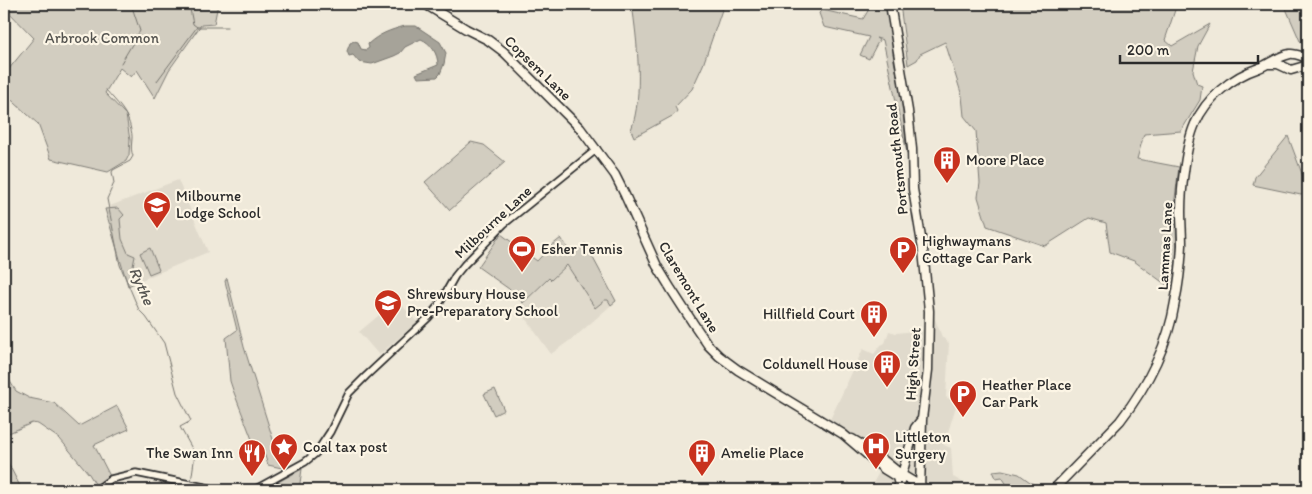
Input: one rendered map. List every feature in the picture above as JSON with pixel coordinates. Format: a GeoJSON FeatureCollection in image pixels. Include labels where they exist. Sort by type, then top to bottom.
{"type":"FeatureCollection","features":[{"type":"Feature","properties":{"kind":"main road","name":"Copsem Lane"},"geometry":{"type":"LineString","coordinates":[[425,4],[488,40],[504,52],[580,128],[597,149]]}},
{"type":"Feature","properties":{"kind":"main road","name":"Portsmouth Road"},"geometry":{"type":"LineString","coordinates":[[890,4],[908,111],[912,149],[913,189],[924,250],[929,311]]}},
{"type":"Feature","properties":{"kind":"main road"},"geometry":{"type":"LineString","coordinates":[[1308,58],[1290,54],[1286,56],[1284,63],[1291,70],[1308,65]]}},
{"type":"Feature","properties":{"kind":"main road"},"geometry":{"type":"LineString","coordinates":[[1297,55],[1300,61],[1299,67]]}},
{"type":"Feature","properties":{"kind":"main road","name":"Lammas Lane"},"geometry":{"type":"LineString","coordinates":[[1053,490],[1130,409],[1160,357],[1179,283],[1183,180],[1194,125],[1210,100],[1228,85],[1252,70],[1286,56]]}},
{"type":"Feature","properties":{"kind":"main road","name":"Lammas Lane"},"geometry":{"type":"LineString","coordinates":[[1270,64],[1285,66]]}},
{"type":"Feature","properties":{"kind":"main road","name":"Claremont Lane"},"geometry":{"type":"LineString","coordinates":[[597,149],[626,195],[670,289],[708,345],[738,370],[848,437],[856,440],[923,489]]}},
{"type":"Feature","properties":{"kind":"main road","name":"High Street"},"geometry":{"type":"LineString","coordinates":[[923,489],[922,419],[928,370],[929,311]]}},
{"type":"Feature","properties":{"kind":"main road","name":"High Street"},"geometry":{"type":"LineString","coordinates":[[899,488],[915,428],[922,419]]}},
{"type":"Feature","properties":{"kind":"main road","name":"Claremont Lane"},"geometry":{"type":"LineString","coordinates":[[848,437],[884,470],[897,477],[899,488]]}},
{"type":"Feature","properties":{"kind":"street","name":"Milbourne Lane"},"geometry":{"type":"LineString","coordinates":[[254,490],[264,488],[316,453],[330,432],[350,393],[428,318],[438,306],[455,276],[464,265],[504,224],[597,149]]}},
{"type":"Feature","properties":{"kind":"street"},"geometry":{"type":"LineString","coordinates":[[96,490],[111,479],[136,473],[219,490]]}},
{"type":"Feature","properties":{"kind":"shaded area"},"geometry":{"type":"Polygon","coordinates":[[[405,26],[416,26],[440,42],[446,53],[444,64],[437,77],[418,78],[416,74],[438,65],[433,49],[421,39],[405,47],[400,53],[372,64],[359,62],[353,55],[349,56],[347,51],[350,43],[358,42],[361,49],[366,50],[369,48],[368,44],[376,38],[405,26]]]}},
{"type":"Feature","properties":{"kind":"shaded area","name":"Milbourne Lodge School"},"geometry":{"type":"Polygon","coordinates":[[[178,180],[208,252],[132,284],[110,206],[178,180]]]}},
{"type":"Feature","properties":{"kind":"shaded area"},"geometry":{"type":"Polygon","coordinates":[[[585,243],[616,301],[576,336],[551,354],[518,308],[549,278],[551,280],[575,258],[585,243]]]}},
{"type":"Feature","properties":{"kind":"shaded area","name":"Shrewsbury House Pre-Preparatory School"},"geometry":{"type":"Polygon","coordinates":[[[397,300],[417,322],[379,355],[359,332],[397,300]]]}},
{"type":"Feature","properties":{"kind":"shaded area"},"geometry":{"type":"Polygon","coordinates":[[[933,314],[942,337],[949,343],[946,397],[957,403],[944,445],[951,448],[953,477],[970,486],[968,490],[869,490],[881,469],[846,440],[826,428],[863,349],[874,354],[885,343],[889,331],[896,333],[924,330],[925,323],[933,314]]]}},
{"type":"Feature","properties":{"kind":"green space","name":"Arbrook Common"},"geometry":{"type":"Polygon","coordinates":[[[4,4],[218,4],[214,24],[201,25],[169,70],[155,98],[137,70],[131,77],[120,68],[105,93],[126,115],[130,140],[129,155],[126,161],[108,172],[51,159],[38,124],[4,93],[4,75],[34,38],[4,7],[4,4]]]}},
{"type":"Feature","properties":{"kind":"green space"},"geometry":{"type":"Polygon","coordinates":[[[632,4],[724,4],[703,65],[692,89],[675,107],[677,111],[674,115],[634,137],[631,130],[637,101],[638,67],[632,4]]]}},
{"type":"Feature","properties":{"kind":"green space"},"geometry":{"type":"Polygon","coordinates":[[[872,4],[887,4],[894,61],[901,94],[907,153],[883,40],[876,38],[879,40],[869,59],[860,55],[869,37],[824,27],[819,13],[822,10],[863,19],[872,4]]]}},
{"type":"Feature","properties":{"kind":"green space"},"geometry":{"type":"Polygon","coordinates":[[[900,4],[1177,4],[1165,40],[1172,46],[1210,24],[1198,46],[1193,71],[1197,84],[1202,86],[1200,100],[1181,131],[1144,134],[1137,159],[1179,167],[1175,198],[1177,251],[1175,286],[1165,284],[1134,261],[1110,252],[1106,223],[1089,218],[1045,246],[987,226],[978,197],[980,183],[976,131],[964,116],[962,96],[945,42],[920,54],[917,60],[908,65],[900,4]]]}},
{"type":"Feature","properties":{"kind":"green space"},"geometry":{"type":"Polygon","coordinates":[[[1284,4],[1308,4],[1308,45],[1300,41],[1284,4]]]}},
{"type":"Feature","properties":{"kind":"green space"},"geometry":{"type":"Polygon","coordinates":[[[1288,136],[1307,187],[1305,194],[1301,195],[1253,185],[1255,177],[1288,136]]]}},
{"type":"Feature","properties":{"kind":"green space"},"geometry":{"type":"Polygon","coordinates":[[[471,142],[484,145],[505,162],[450,210],[425,182],[471,142]]]}},
{"type":"Feature","properties":{"kind":"green space"},"geometry":{"type":"Polygon","coordinates":[[[118,208],[124,215],[120,219],[122,239],[128,253],[135,256],[133,266],[139,273],[139,281],[128,286],[105,209],[118,208]]]}},
{"type":"Feature","properties":{"kind":"green space","name":"Esher Tennis"},"geometry":{"type":"Polygon","coordinates":[[[501,234],[537,261],[561,238],[573,255],[585,243],[616,301],[611,305],[608,300],[605,300],[595,308],[567,265],[551,280],[549,278],[523,303],[509,289],[478,267],[501,234]]]}},
{"type":"Feature","properties":{"kind":"green space"},"geometry":{"type":"Polygon","coordinates":[[[150,248],[159,270],[149,274],[140,253],[150,248]]]}},
{"type":"Feature","properties":{"kind":"green space"},"geometry":{"type":"Polygon","coordinates":[[[227,278],[244,347],[282,468],[268,465],[264,453],[253,442],[230,381],[226,338],[237,330],[225,281],[227,278]]]}},
{"type":"Feature","properties":{"kind":"green space"},"geometry":{"type":"Polygon","coordinates":[[[4,372],[16,391],[29,398],[54,403],[79,426],[117,406],[129,429],[94,445],[111,478],[97,487],[89,474],[60,439],[38,424],[32,423],[4,435],[4,372]]]}},
{"type":"Feature","properties":{"kind":"green space"},"geometry":{"type":"Polygon","coordinates":[[[495,389],[504,410],[494,415],[484,394],[495,389]]]}},
{"type":"Feature","properties":{"kind":"green space"},"geometry":{"type":"Polygon","coordinates":[[[4,455],[22,490],[6,490],[4,486],[4,455]]]}},
{"type":"Feature","properties":{"kind":"green space"},"geometry":{"type":"Polygon","coordinates":[[[302,469],[299,490],[268,490],[269,487],[302,469]]]}},
{"type":"Feature","properties":{"kind":"green space"},"geometry":{"type":"Polygon","coordinates":[[[1002,470],[1019,474],[1041,490],[1005,490],[1007,485],[1002,477],[996,478],[993,471],[1002,470]]]}},
{"type":"Feature","properties":{"kind":"waterway"},"geometry":{"type":"LineString","coordinates":[[121,63],[140,31],[131,4]]}},
{"type":"Feature","properties":{"kind":"waterway"},"geometry":{"type":"LineString","coordinates":[[189,4],[193,24],[197,27],[227,27]]}},
{"type":"Feature","properties":{"kind":"waterway"},"geometry":{"type":"LineString","coordinates":[[157,81],[197,27]]}},
{"type":"Feature","properties":{"kind":"waterway","name":"Rythe"},"geometry":{"type":"LineString","coordinates":[[106,90],[125,113],[132,134],[131,149],[133,156],[130,161],[113,170],[114,183],[107,199],[120,265],[139,310],[164,343],[177,393],[191,421],[180,427],[195,454],[191,482]]}},
{"type":"Feature","properties":{"kind":"place","name":"Moore Place"},"geometry":{"type":"Point","coordinates":[947,184]}},
{"type":"Feature","properties":{"kind":"place","name":"Milbourne Lodge School"},"geometry":{"type":"Point","coordinates":[157,229]}},
{"type":"Feature","properties":{"kind":"place","name":"Esher Tennis"},"geometry":{"type":"Point","coordinates":[522,273]}},
{"type":"Feature","properties":{"kind":"place","name":"Highwaymans Cottage Car Park"},"geometry":{"type":"Point","coordinates":[903,274]}},
{"type":"Feature","properties":{"kind":"place","name":"Shrewsbury House Pre-Preparatory School"},"geometry":{"type":"Point","coordinates":[388,327]}},
{"type":"Feature","properties":{"kind":"place","name":"Hillfield Court"},"geometry":{"type":"Point","coordinates":[874,338]}},
{"type":"Feature","properties":{"kind":"place","name":"Coldunell House"},"geometry":{"type":"Point","coordinates":[887,388]}},
{"type":"Feature","properties":{"kind":"place","name":"Heather Place Car Park"},"geometry":{"type":"Point","coordinates":[963,418]}},
{"type":"Feature","properties":{"kind":"place","name":"Littleton Surgery"},"geometry":{"type":"Point","coordinates":[876,470]}},
{"type":"Feature","properties":{"kind":"place","name":"Coal tax post"},"geometry":{"type":"Point","coordinates":[284,471]}},
{"type":"Feature","properties":{"kind":"place","name":"The Swan Inn"},"geometry":{"type":"Point","coordinates":[252,477]}},
{"type":"Feature","properties":{"kind":"place","name":"Amelie Place"},"geometry":{"type":"Point","coordinates":[702,477]}}]}
